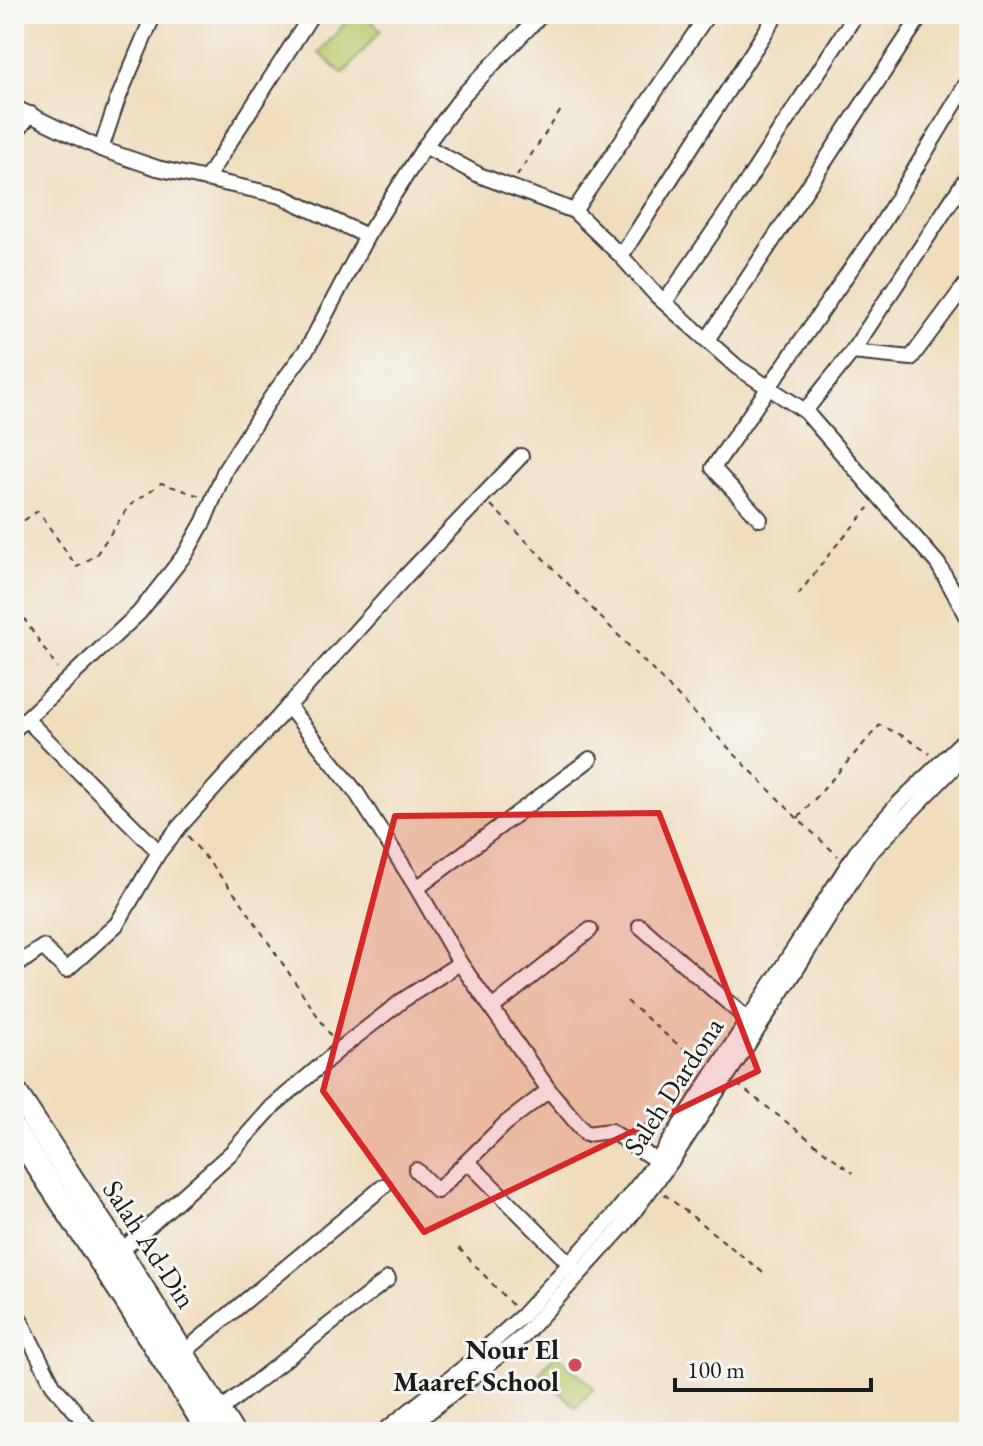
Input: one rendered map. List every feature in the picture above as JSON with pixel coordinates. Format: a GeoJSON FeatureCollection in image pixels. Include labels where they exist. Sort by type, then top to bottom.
{"type":"FeatureCollection","features":[{"type":"Feature","properties":{"kind":"highway","name":"Salah Ad-Din"},"geometry":{"type":"LineString","coordinates":[[14,1090],[184,1352],[232,1432]]}},
{"type":"Feature","properties":{"kind":"highway","name":"Salah Ad-Din"},"geometry":{"type":"LineString","coordinates":[[14,1130],[209,1432]]}},
{"type":"Feature","properties":{"kind":"street"},"geometry":{"type":"LineString","coordinates":[[101,149],[154,14]]}},
{"type":"Feature","properties":{"kind":"street"},"geometry":{"type":"LineString","coordinates":[[206,179],[312,14]]}},
{"type":"Feature","properties":{"kind":"street"},"geometry":{"type":"LineString","coordinates":[[14,730],[139,613],[186,553],[225,470],[309,346],[367,236],[425,146],[464,94],[542,14]]}},
{"type":"Feature","properties":{"kind":"street"},"geometry":{"type":"LineString","coordinates":[[574,211],[708,14]]}},
{"type":"Feature","properties":{"kind":"street"},"geometry":{"type":"LineString","coordinates":[[621,256],[777,14]]}},
{"type":"Feature","properties":{"kind":"street"},"geometry":{"type":"LineString","coordinates":[[665,302],[727,213],[856,14]]}},
{"type":"Feature","properties":{"kind":"street"},"geometry":{"type":"LineString","coordinates":[[707,340],[922,14]]}},
{"type":"Feature","properties":{"kind":"street"},"geometry":{"type":"LineString","coordinates":[[760,519],[713,468],[880,227],[969,80]]}},
{"type":"Feature","properties":{"kind":"street"},"geometry":{"type":"LineString","coordinates":[[14,107],[101,149],[157,168],[281,196],[367,236]]}},
{"type":"Feature","properties":{"kind":"street"},"geometry":{"type":"LineString","coordinates":[[14,134],[31,114]]}},
{"type":"Feature","properties":{"kind":"street"},"geometry":{"type":"LineString","coordinates":[[425,146],[479,175],[574,211],[665,302],[737,367],[805,411],[938,564],[969,619]]}},
{"type":"Feature","properties":{"kind":"street"},"geometry":{"type":"LineString","coordinates":[[805,411],[852,352],[969,174]]}},
{"type":"Feature","properties":{"kind":"street"},"geometry":{"type":"LineString","coordinates":[[852,352],[911,358],[969,280]]}},
{"type":"Feature","properties":{"kind":"street"},"geometry":{"type":"LineString","coordinates":[[14,967],[43,947],[66,970],[117,924],[159,852],[180,826],[521,456]]}},
{"type":"Feature","properties":{"kind":"street"},"geometry":{"type":"LineString","coordinates":[[288,706],[356,792],[460,963],[549,1090],[586,1134],[611,1131],[657,1161]]}},
{"type":"Feature","properties":{"kind":"street"},"geometry":{"type":"LineString","coordinates":[[26,719],[159,852]]}},
{"type":"Feature","properties":{"kind":"street","name":"Saleh Dardona"},"geometry":{"type":"LineString","coordinates":[[404,1432],[522,1337],[623,1226],[653,1185],[720,1073],[747,1019],[859,848],[898,804],[969,735]]}},
{"type":"Feature","properties":{"kind":"street","name":"Saleh Dardona"},"geometry":{"type":"LineString","coordinates":[[383,1432],[467,1365],[522,1316],[571,1265],[657,1161],[867,856],[969,752]]}},
{"type":"Feature","properties":{"kind":"street"},"geometry":{"type":"LineString","coordinates":[[417,888],[590,759]]}},
{"type":"Feature","properties":{"kind":"street"},"geometry":{"type":"LineString","coordinates":[[640,926],[747,1019]]}},
{"type":"Feature","properties":{"kind":"street"},"geometry":{"type":"LineString","coordinates":[[492,1008],[590,930]]}},
{"type":"Feature","properties":{"kind":"street"},"geometry":{"type":"LineString","coordinates":[[120,1252],[232,1152],[273,1106],[340,1049],[403,1000],[460,963]]}},
{"type":"Feature","properties":{"kind":"street"},"geometry":{"type":"LineString","coordinates":[[416,1170],[437,1191],[505,1124],[549,1090]]}},
{"type":"Feature","properties":{"kind":"street"},"geometry":{"type":"LineString","coordinates":[[468,1162],[571,1265]]}},
{"type":"Feature","properties":{"kind":"street"},"geometry":{"type":"LineString","coordinates":[[184,1352],[384,1186]]}},
{"type":"Feature","properties":{"kind":"street"},"geometry":{"type":"LineString","coordinates":[[219,1411],[388,1279]]}},
{"type":"Feature","properties":{"kind":"street"},"geometry":{"type":"LineString","coordinates":[[14,1308],[20,1332],[53,1385],[93,1432]]}},
{"type":"Feature","properties":{"kind":"path"},"geometry":{"type":"LineString","coordinates":[[509,186],[563,107]]}},
{"type":"Feature","properties":{"kind":"path"},"geometry":{"type":"LineString","coordinates":[[14,527],[38,511],[77,567],[96,555],[129,506],[161,483],[213,500]]}},
{"type":"Feature","properties":{"kind":"path"},"geometry":{"type":"LineString","coordinates":[[798,595],[880,495]]}},
{"type":"Feature","properties":{"kind":"path"},"geometry":{"type":"LineString","coordinates":[[481,496],[798,819],[848,865]]}},
{"type":"Feature","properties":{"kind":"path"},"geometry":{"type":"LineString","coordinates":[[14,611],[21,614],[67,682]]}},
{"type":"Feature","properties":{"kind":"path"},"geometry":{"type":"LineString","coordinates":[[798,819],[880,725],[903,736],[940,762]]}},
{"type":"Feature","properties":{"kind":"path"},"geometry":{"type":"LineString","coordinates":[[180,826],[242,903],[340,1049]]}},
{"type":"Feature","properties":{"kind":"path"},"geometry":{"type":"LineString","coordinates":[[627,1001],[672,1040],[853,1173]]}},
{"type":"Feature","properties":{"kind":"path"},"geometry":{"type":"LineString","coordinates":[[653,1185],[766,1275]]}},
{"type":"Feature","properties":{"kind":"path"},"geometry":{"type":"LineString","coordinates":[[459,1248],[522,1316]]}},
{"type":"Feature","properties":{"kind":"highlighted area"},"geometry":{"type":"Polygon","coordinates":[[[659,813],[758,1071],[424,1232],[323,1091],[395,816],[659,813]]]}},
{"type":"Feature","properties":{"kind":"green space"},"geometry":{"type":"Polygon","coordinates":[[[353,14],[363,14],[381,30],[343,74],[319,53],[353,14]]]}},
{"type":"Feature","properties":{"kind":"green space"},"geometry":{"type":"Polygon","coordinates":[[[556,1354],[594,1388],[576,1407],[539,1373],[556,1354]]]}},
{"type":"Feature","properties":{"kind":"place","name":"Nour El Maaref School"},"geometry":{"type":"Point","coordinates":[575,1365]}}]}
